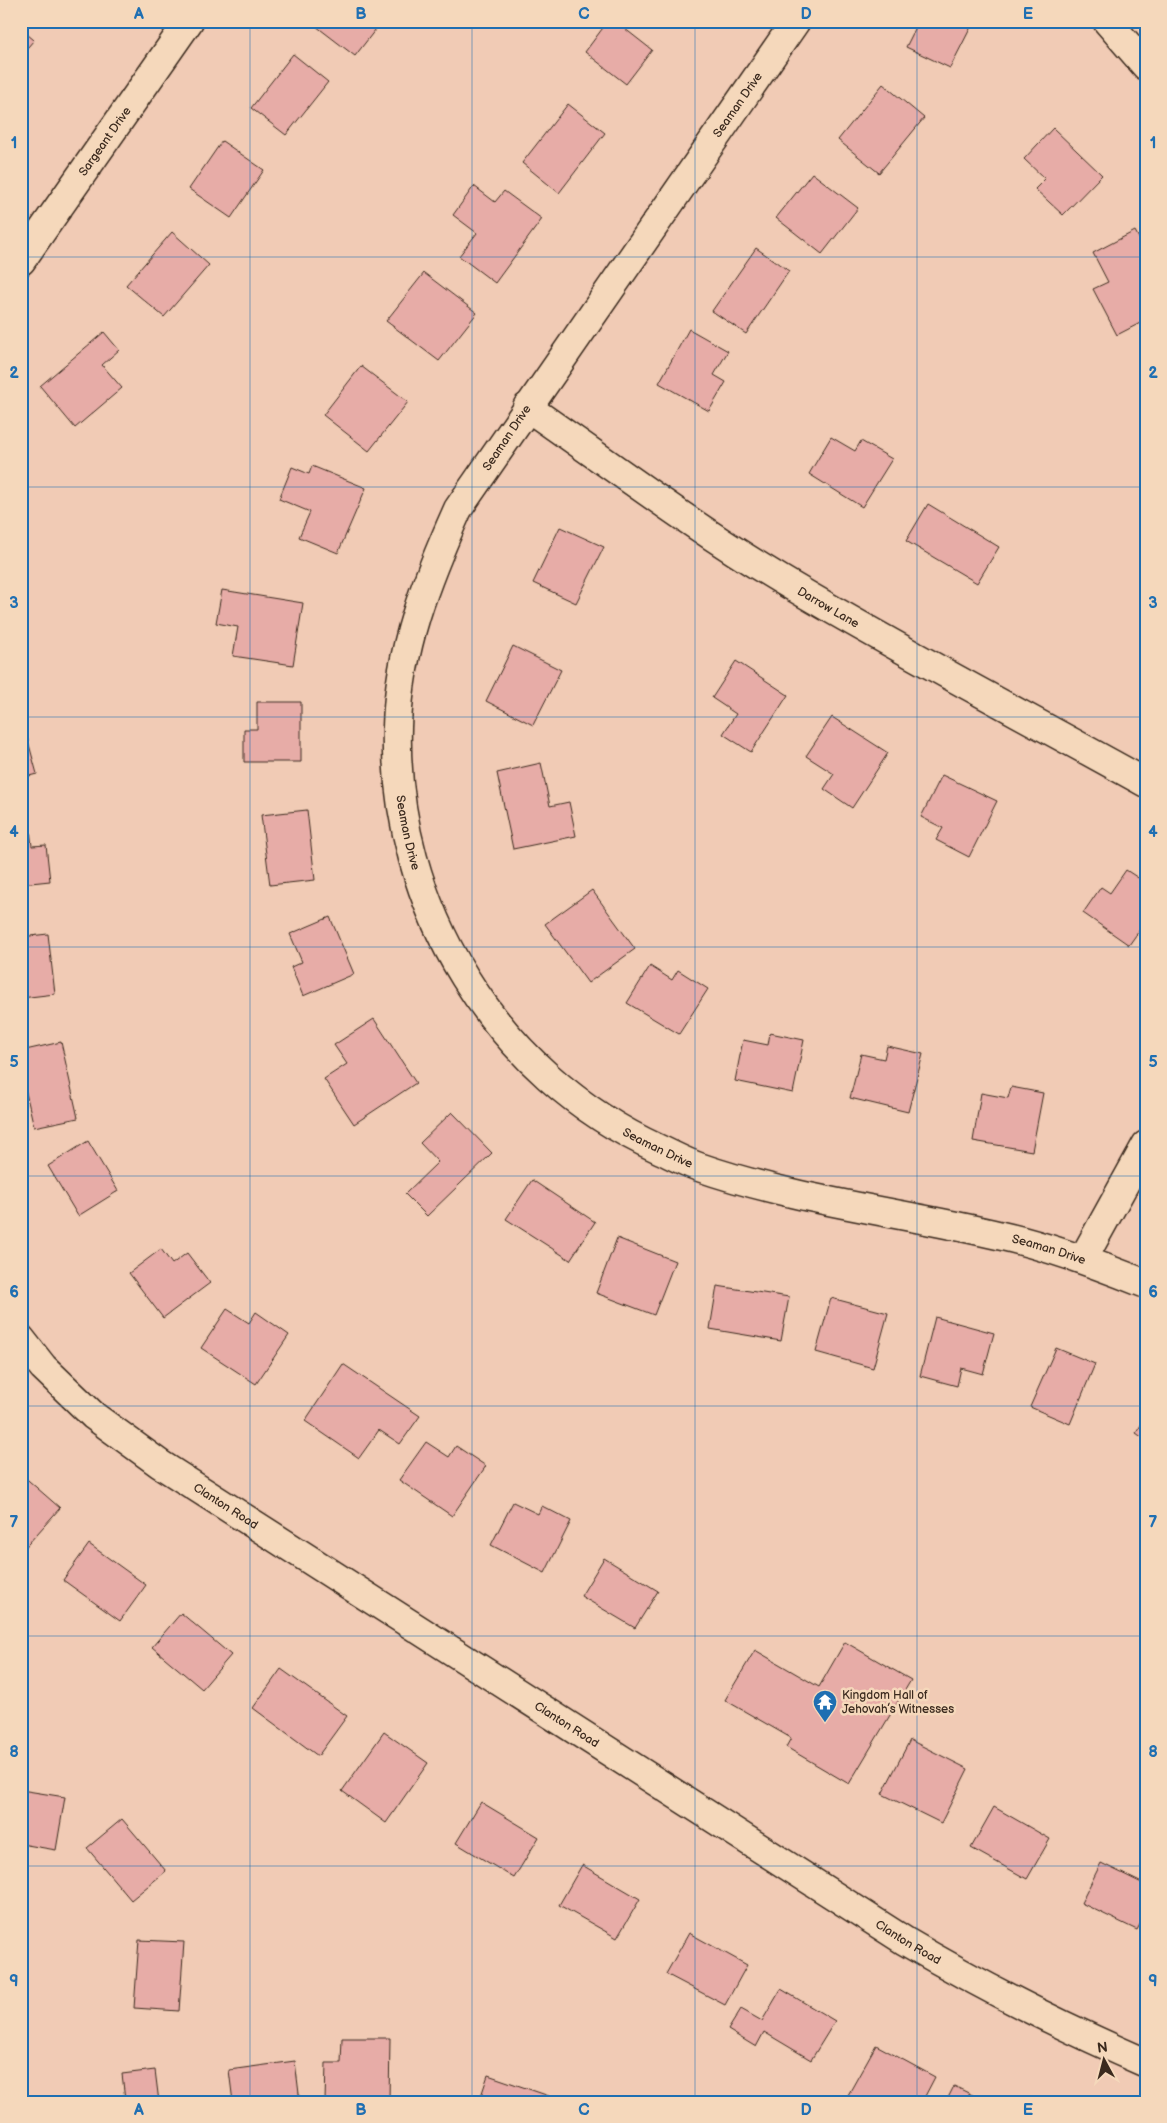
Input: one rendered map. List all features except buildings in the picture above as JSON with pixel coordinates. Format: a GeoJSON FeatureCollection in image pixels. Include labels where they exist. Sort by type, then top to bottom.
{"type":"FeatureCollection","features":[{"type":"Feature","properties":{"kind":"street","name":"Sargeant Drive"},"geometry":{"type":"LineString","coordinates":[[21,261],[189,21]]}},
{"type":"Feature","properties":{"kind":"street","name":"Seaman Drive"},"geometry":{"type":"LineString","coordinates":[[796,21],[458,509],[432,566],[411,630],[400,696],[397,728],[400,791],[411,854],[431,914],[444,943],[477,997],[498,1024],[544,1074],[587,1108],[633,1137],[697,1166],[764,1186],[1004,1236],[1083,1259],[1146,1284]]}},
{"type":"Feature","properties":{"kind":"street"},"geometry":{"type":"LineString","coordinates":[[1107,21],[1146,66]]}},
{"type":"Feature","properties":{"kind":"street","name":"Darrow Lane"},"geometry":{"type":"LineString","coordinates":[[528,407],[706,531],[778,578],[1146,783]]}},
{"type":"Feature","properties":{"kind":"street"},"geometry":{"type":"LineString","coordinates":[[1083,1259],[1146,1145]]}},
{"type":"Feature","properties":{"kind":"street","name":"Clanton Road"},"geometry":{"type":"LineString","coordinates":[[21,1339],[43,1367],[94,1416],[160,1464],[905,1941],[972,1980],[1080,2035],[1146,2063]]}},
{"type":"Feature","properties":{"kind":"place","name":"Kingdom Hall of Jehovah’s Witnesses"},"geometry":{"type":"Point","coordinates":[825,1723]}}]}
